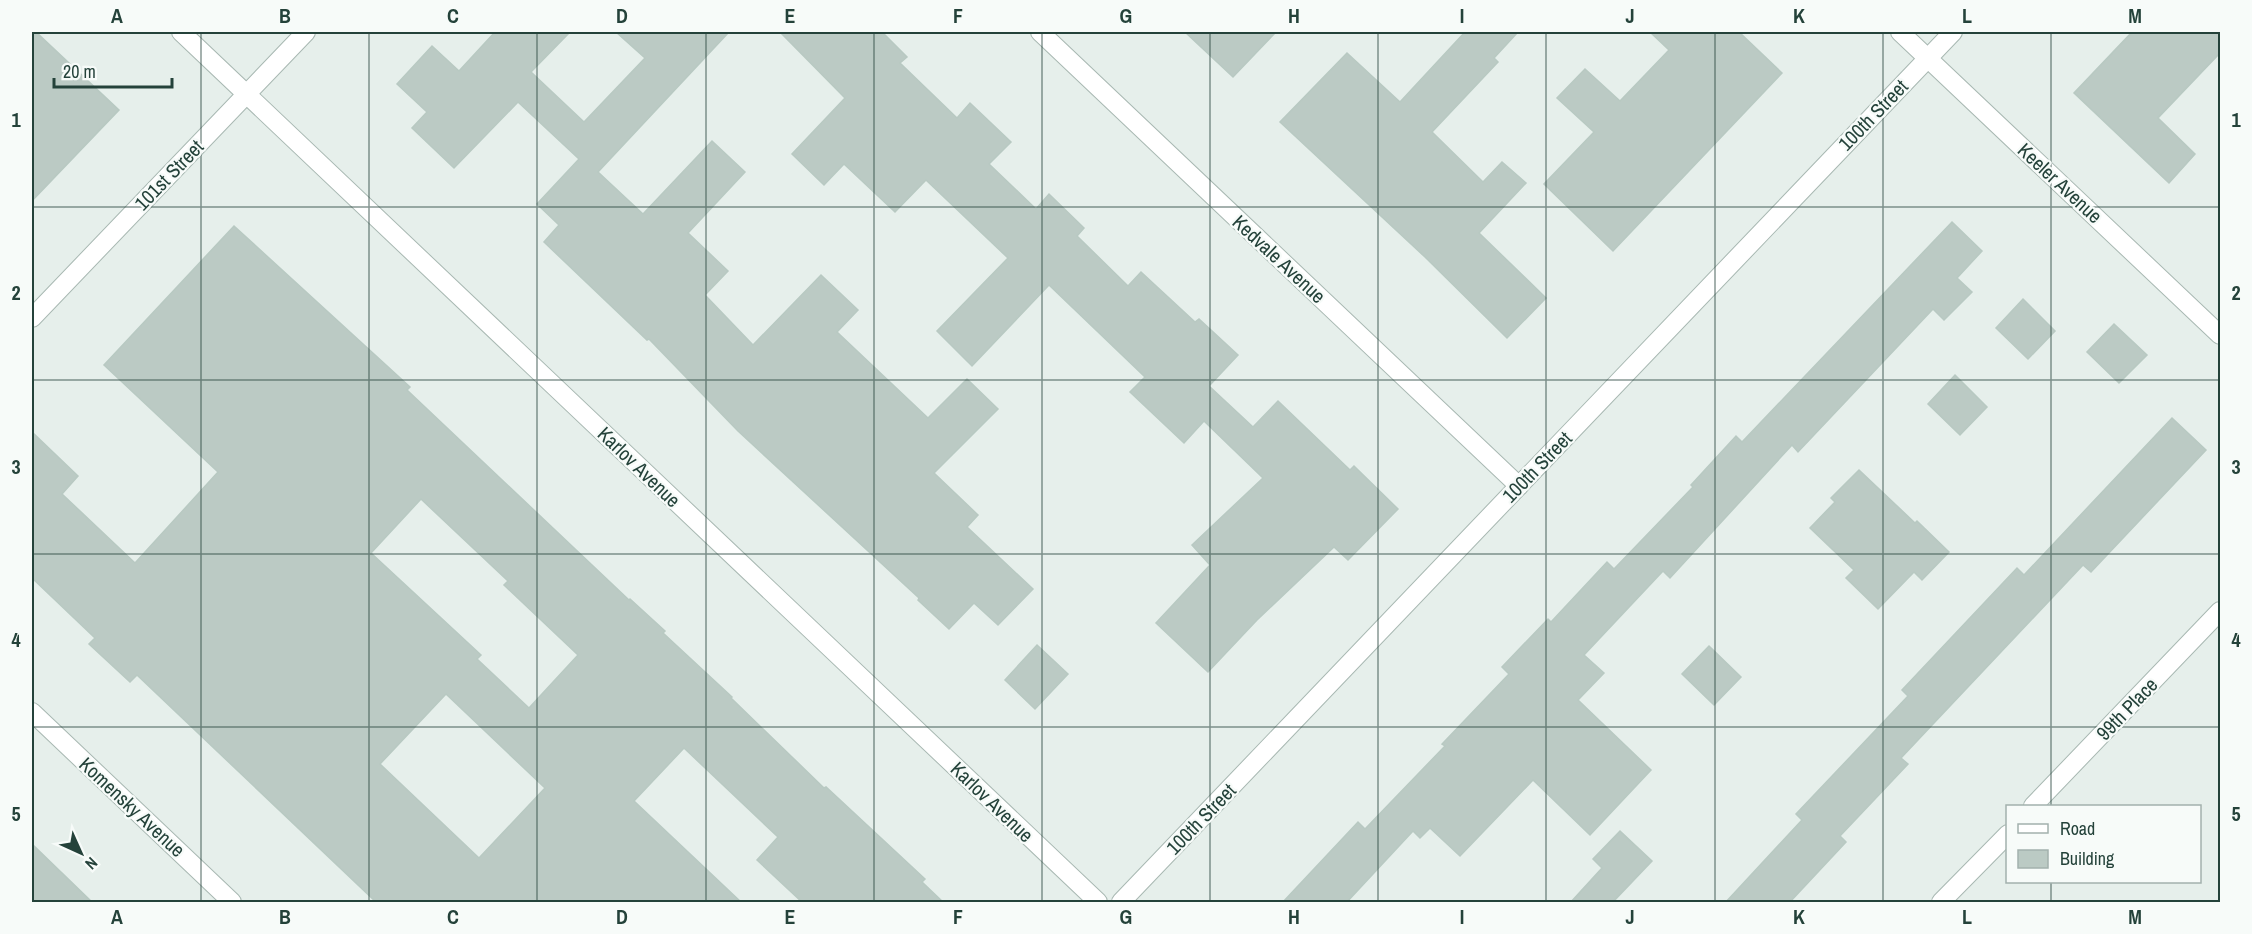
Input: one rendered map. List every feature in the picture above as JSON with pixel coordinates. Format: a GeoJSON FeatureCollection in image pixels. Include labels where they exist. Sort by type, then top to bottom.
{"type":"FeatureCollection","features":[{"type":"Feature","properties":{"kind":"street","name":"Karlov Avenue"},"geometry":{"type":"LineString","coordinates":[[181,32],[1098,903]]}},
{"type":"Feature","properties":{"kind":"street","name":"101st Street"},"geometry":{"type":"LineString","coordinates":[[32,318],[306,32]]}},
{"type":"Feature","properties":{"kind":"street","name":"Kedvale Avenue"},"geometry":{"type":"LineString","coordinates":[[1040,32],[1519,486]]}},
{"type":"Feature","properties":{"kind":"street","name":"Keeler Avenue"},"geometry":{"type":"LineString","coordinates":[[1900,32],[2220,335]]}},
{"type":"Feature","properties":{"kind":"street","name":"100th Street"},"geometry":{"type":"LineString","coordinates":[[1121,903],[1953,32]]}},
{"type":"Feature","properties":{"kind":"street","name":"99th Place"},"geometry":{"type":"LineString","coordinates":[[2035,805],[2220,611]]}},
{"type":"Feature","properties":{"kind":"street","name":"Komensky Avenue"},"geometry":{"type":"LineString","coordinates":[[32,712],[232,903]]}},
{"type":"Feature","properties":{"kind":"street"},"geometry":{"type":"LineString","coordinates":[[1941,903],[2006,835]]}},
{"type":"Feature","properties":{"kind":"building"},"geometry":{"type":"Polygon","coordinates":[[[32,32],[36,32],[119,110],[32,201],[32,32]]]}},
{"type":"Feature","properties":{"kind":"building"},"geometry":{"type":"Polygon","coordinates":[[[495,32],[570,32],[531,72],[584,122],[645,58],[616,32],[729,32],[598,172],[643,214],[712,141],[745,172],[688,233],[728,271],[705,295],[753,345],[821,275],[858,310],[837,332],[928,418],[967,379],[998,409],[934,473],[978,515],[967,527],[1033,589],[998,625],[974,603],[949,629],[918,600],[919,598],[738,431],[649,339],[647,340],[544,242],[559,225],[537,204],[579,159],[518,102],[454,168],[412,128],[427,112],[397,84],[432,46],[459,71],[495,32]]]}},
{"type":"Feature","properties":{"kind":"building"},"geometry":{"type":"Polygon","coordinates":[[[780,32],[882,32],[907,57],[900,63],[957,118],[970,103],[1011,142],[989,164],[1036,209],[1049,194],[1084,228],[1077,236],[1128,286],[1141,272],[1195,322],[1199,319],[1238,355],[1209,386],[1253,427],[1278,401],[1350,470],[1354,466],[1398,509],[1348,560],[1334,547],[1257,620],[1208,672],[1156,623],[1210,565],[1192,545],[1263,478],[1204,421],[1184,443],[1130,392],[1145,377],[1049,285],[972,366],[937,331],[1008,258],[926,180],[895,212],[844,164],[824,185],[792,154],[845,98],[780,32]]]}},
{"type":"Feature","properties":{"kind":"building"},"geometry":{"type":"Polygon","coordinates":[[[1185,32],[1276,32],[1233,77],[1185,32]]]}},
{"type":"Feature","properties":{"kind":"building"},"geometry":{"type":"Polygon","coordinates":[[[1465,32],[1518,32],[1494,58],[1498,62],[1432,132],[1483,182],[1502,162],[1526,183],[1479,233],[1546,298],[1507,338],[1425,257],[1280,122],[1347,53],[1400,102],[1465,32]]]}},
{"type":"Feature","properties":{"kind":"building"},"geometry":{"type":"Polygon","coordinates":[[[1650,32],[1739,32],[1782,73],[1613,251],[1544,184],[1594,132],[1557,98],[1585,69],[1620,101],[1669,50],[1650,32]]]}},
{"type":"Feature","properties":{"kind":"building"},"geometry":{"type":"Polygon","coordinates":[[[2132,32],[2220,32],[2220,53],[2158,118],[2195,154],[2169,183],[2074,93],[2132,32]]]}},
{"type":"Feature","properties":{"kind":"building"},"geometry":{"type":"Polygon","coordinates":[[[1952,222],[1982,251],[1957,278],[1972,292],[1944,320],[1933,309],[1798,452],[1792,445],[1670,578],[1663,571],[1584,655],[1604,673],[1578,700],[1651,770],[1590,835],[1533,780],[1460,856],[1430,828],[1420,838],[1413,831],[1346,903],[1282,903],[1358,822],[1365,829],[1445,746],[1442,744],[1509,674],[1502,667],[1548,619],[1551,622],[1607,562],[1614,569],[1693,487],[1691,485],[1736,436],[1742,442],[1952,222]]]}},
{"type":"Feature","properties":{"kind":"building"},"geometry":{"type":"Polygon","coordinates":[[[234,226],[410,387],[407,390],[629,600],[665,631],[663,633],[824,788],[826,787],[925,879],[922,882],[944,903],[803,903],[757,860],[778,837],[684,748],[634,801],[742,903],[377,903],[137,675],[130,682],[89,644],[95,638],[32,578],[32,432],[78,476],[62,494],[135,563],[218,472],[104,365],[234,226]],[[421,499],[371,553],[481,655],[477,659],[529,708],[578,655],[504,585],[508,581],[421,499]],[[446,694],[380,764],[479,858],[545,788],[446,694]]]}},
{"type":"Feature","properties":{"kind":"building"},"geometry":{"type":"Polygon","coordinates":[[[2023,299],[2055,331],[2028,359],[1996,328],[2023,299]]]}},
{"type":"Feature","properties":{"kind":"building"},"geometry":{"type":"Polygon","coordinates":[[[2114,324],[2147,355],[2119,383],[2087,352],[2114,324]]]}},
{"type":"Feature","properties":{"kind":"building"},"geometry":{"type":"Polygon","coordinates":[[[1955,375],[1987,407],[1960,435],[1928,404],[1955,375]]]}},
{"type":"Feature","properties":{"kind":"building"},"geometry":{"type":"Polygon","coordinates":[[[2172,418],[2206,450],[2091,572],[2083,565],[1901,758],[1908,764],[1840,836],[1846,842],[1789,903],[1725,903],[1802,820],[1796,814],[1908,696],[1902,690],[2017,568],[2024,575],[2172,418]]]}},
{"type":"Feature","properties":{"kind":"building"},"geometry":{"type":"Polygon","coordinates":[[[1859,470],[1949,552],[1922,580],[1914,572],[1878,609],[1846,578],[1854,570],[1810,528],[1835,502],[1831,498],[1859,470]]]}},
{"type":"Feature","properties":{"kind":"building"},"geometry":{"type":"Polygon","coordinates":[[[1037,645],[1068,674],[1035,709],[1005,680],[1037,645]]]}},
{"type":"Feature","properties":{"kind":"building"},"geometry":{"type":"Polygon","coordinates":[[[1709,646],[1741,677],[1714,705],[1682,674],[1709,646]]]}},
{"type":"Feature","properties":{"kind":"building"},"geometry":{"type":"Polygon","coordinates":[[[1620,831],[1652,861],[1612,903],[1570,903],[1602,868],[1593,859],[1620,831]]]}},
{"type":"Feature","properties":{"kind":"building"},"geometry":{"type":"Polygon","coordinates":[[[32,844],[93,903],[32,903],[32,844]]]}}]}
